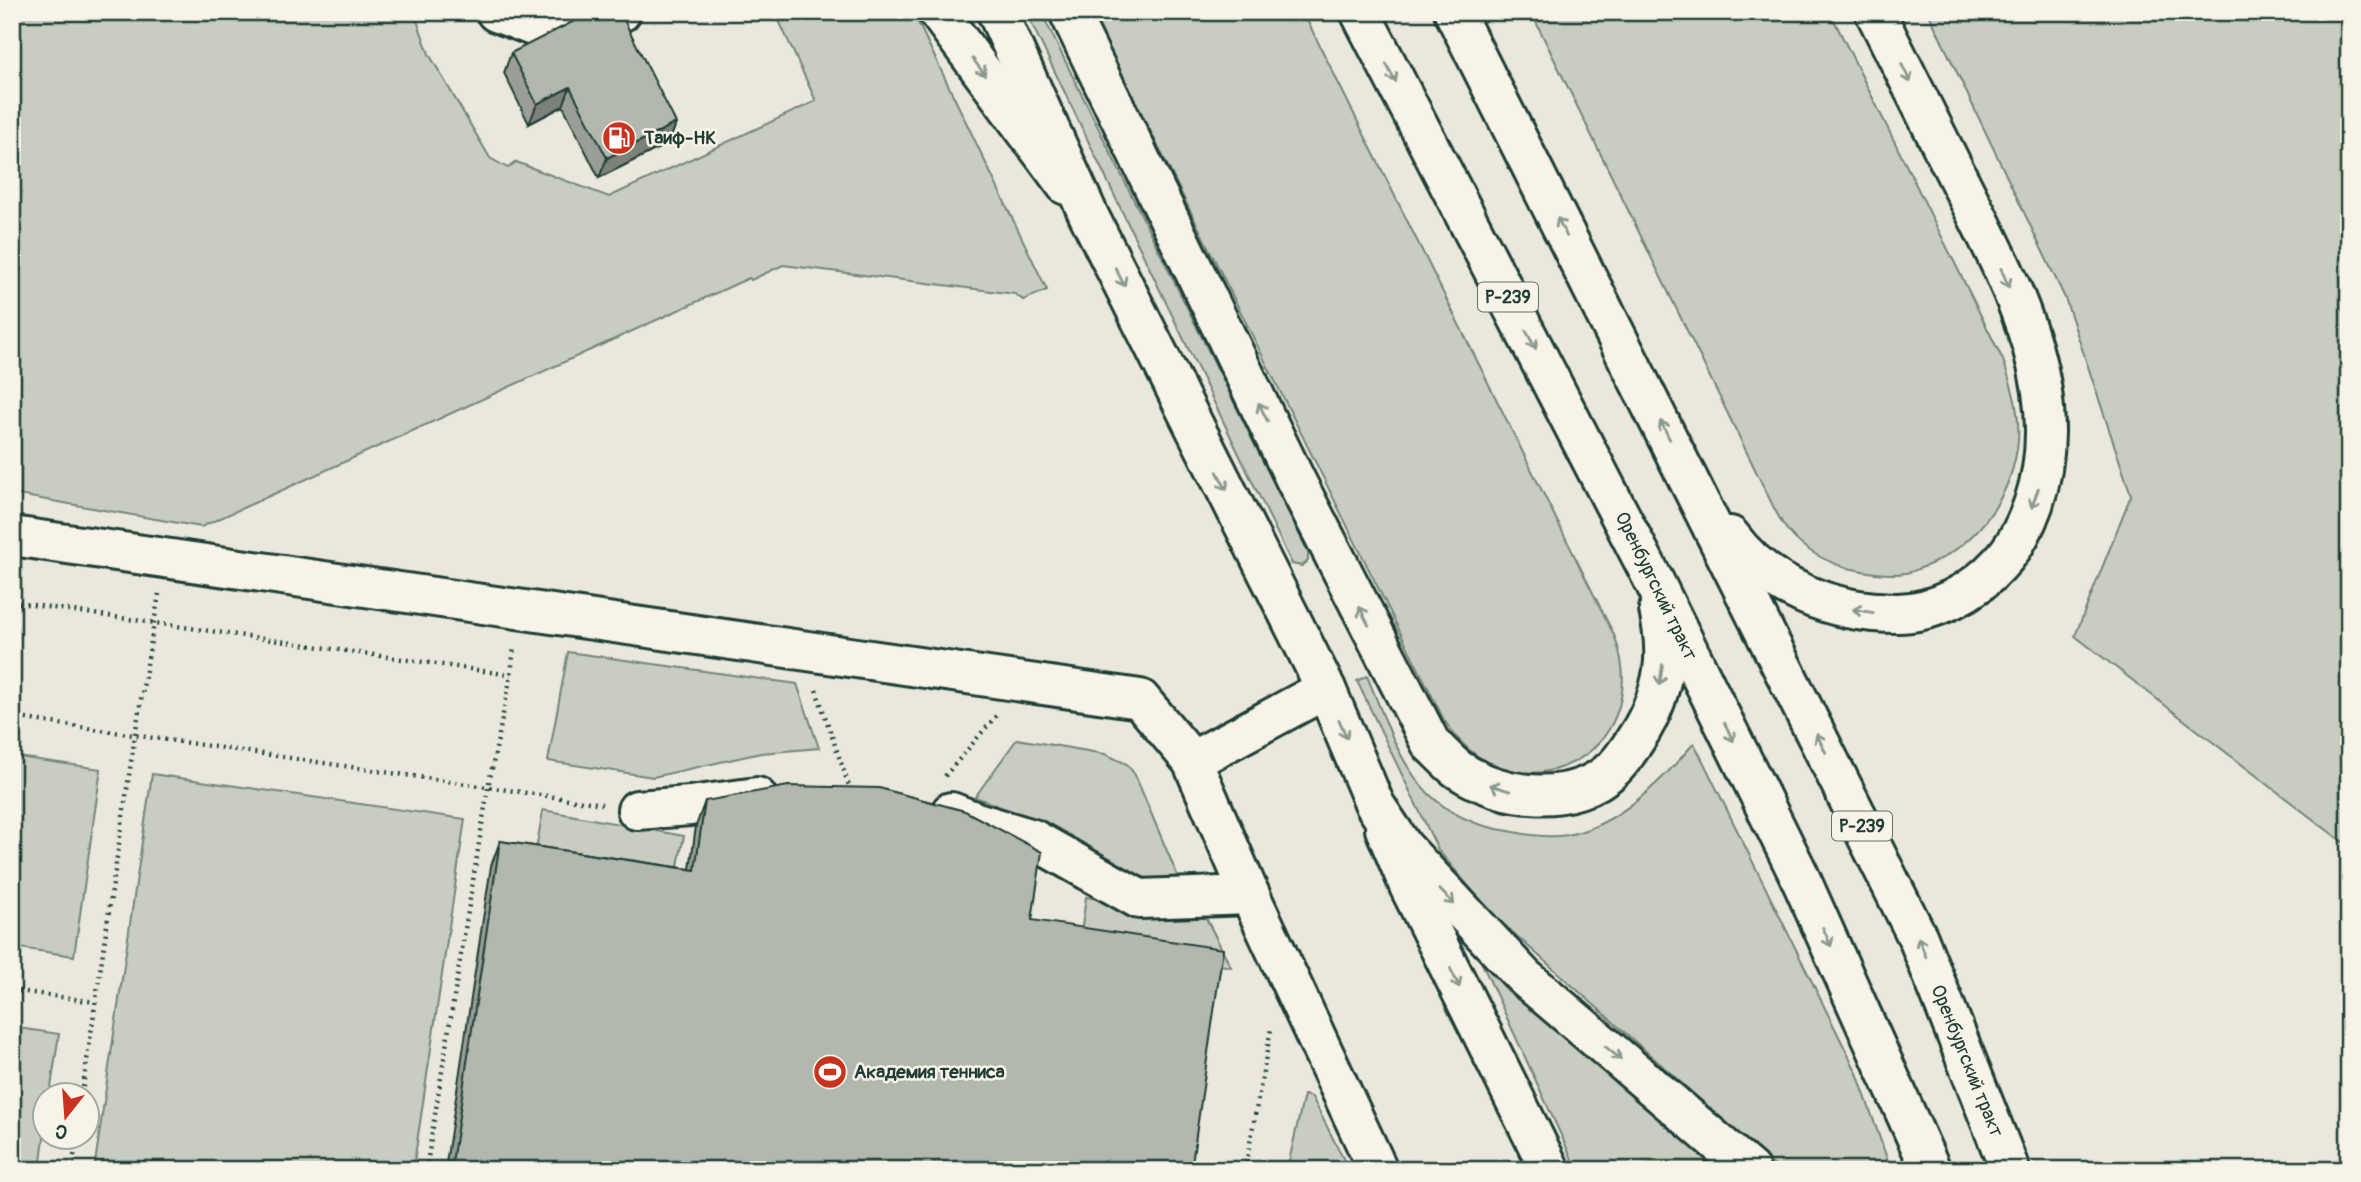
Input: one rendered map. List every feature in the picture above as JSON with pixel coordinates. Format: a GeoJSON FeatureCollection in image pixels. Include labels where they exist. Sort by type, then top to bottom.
{"type":"FeatureCollection","features":[{"type":"Feature","properties":{"kind":"main road"},"geometry":{"type":"LineString","coordinates":[[496,12],[538,28],[621,12]]}},
{"type":"Feature","properties":{"kind":"main road"},"geometry":{"type":"LineString","coordinates":[[938,12],[1089,216]]}},
{"type":"Feature","properties":{"kind":"main road"},"geometry":{"type":"LineString","coordinates":[[997,12],[1089,216],[1326,689],[1409,886],[1550,1170]]}},
{"type":"Feature","properties":{"kind":"main road"},"geometry":{"type":"LineString","coordinates":[[1069,12],[1296,481],[1431,744],[1458,769],[1487,784],[1521,794],[1555,794],[1588,785],[1614,768],[1649,717],[1660,685],[1664,648],[1655,583]]}},
{"type":"Feature","properties":{"kind":"main road","name":"Оренбургский тракт"},"geometry":{"type":"LineString","coordinates":[[1360,12],[1655,583],[1798,873],[1931,1170]]}},
{"type":"Feature","properties":{"kind":"main road","name":"Оренбургский тракт"},"geometry":{"type":"LineString","coordinates":[[1454,12],[1918,938],[2010,1170]]}},
{"type":"Feature","properties":{"kind":"main road"},"geometry":{"type":"LineString","coordinates":[[1695,491],[1736,544],[1765,572],[1796,591],[1837,607],[1880,613],[1915,613],[1956,597],[1988,576],[2011,551],[2030,513],[2041,481],[2045,441],[2045,404],[2038,366],[2023,319],[1989,240],[1875,12]]}},
{"type":"Feature","properties":{"kind":"main road"},"geometry":{"type":"LineString","coordinates":[[12,536],[1140,699],[1192,761],[1250,895],[1378,1170]]}},
{"type":"Feature","properties":{"kind":"main road"},"geometry":{"type":"LineString","coordinates":[[1192,761],[1326,689]]}},
{"type":"Feature","properties":{"kind":"main road"},"geometry":{"type":"LineString","coordinates":[[637,810],[690,806],[793,792]]}},
{"type":"Feature","properties":{"kind":"main road"},"geometry":{"type":"LineString","coordinates":[[924,800],[976,822],[1033,839],[1139,899],[1250,895]]}},
{"type":"Feature","properties":{"kind":"main road"},"geometry":{"type":"LineString","coordinates":[[1376,805],[1402,847],[1524,977],[1751,1170]]}},
{"type":"Feature","properties":{"kind":"path"},"geometry":{"type":"LineString","coordinates":[[84,1080],[163,558]]}},
{"type":"Feature","properties":{"kind":"path"},"geometry":{"type":"LineString","coordinates":[[12,602],[511,675]]}},
{"type":"Feature","properties":{"kind":"path"},"geometry":{"type":"LineString","coordinates":[[426,1170],[488,788],[511,675],[519,609]]}},
{"type":"Feature","properties":{"kind":"path"},"geometry":{"type":"LineString","coordinates":[[802,650],[850,789]]}},
{"type":"Feature","properties":{"kind":"path"},"geometry":{"type":"LineString","coordinates":[[924,800],[1024,682]]}},
{"type":"Feature","properties":{"kind":"path"},"geometry":{"type":"LineString","coordinates":[[12,717],[637,810]]}},
{"type":"Feature","properties":{"kind":"path"},"geometry":{"type":"LineString","coordinates":[[12,990],[95,1002]]}},
{"type":"Feature","properties":{"kind":"path"},"geometry":{"type":"LineString","coordinates":[[1245,1170],[1271,1027]]}},
{"type":"Feature","properties":{"kind":"path"},"geometry":{"type":"LineString","coordinates":[[72,1170],[75,1150]]}},
{"type":"Feature","properties":{"kind":"shaded area"},"geometry":{"type":"Polygon","coordinates":[[[12,12],[414,12],[429,54],[490,158],[508,168],[516,162],[609,197],[816,101],[775,12],[913,12],[1047,290],[1023,300],[1015,294],[783,265],[751,280],[749,278],[201,527],[12,494],[12,12]]]}},
{"type":"Feature","properties":{"kind":"shaded area"},"geometry":{"type":"Polygon","coordinates":[[[1026,12],[1041,12],[1308,552],[1308,561],[1302,566],[1292,564],[1026,12]]]}},
{"type":"Feature","properties":{"kind":"shaded area"},"geometry":{"type":"Polygon","coordinates":[[[1091,12],[1303,12],[1614,635],[1623,678],[1616,714],[1598,743],[1572,763],[1540,772],[1506,769],[1473,752],[1444,720],[1091,12]]]}},
{"type":"Feature","properties":{"kind":"shaded area"},"geometry":{"type":"Polygon","coordinates":[[[1531,12],[1830,12],[2003,360],[2013,393],[2018,437],[2013,468],[1998,503],[1974,534],[1960,546],[1944,557],[1911,572],[1877,573],[1848,568],[1824,559],[1808,550],[1787,530],[1531,12]]]}},
{"type":"Feature","properties":{"kind":"shaded area"},"geometry":{"type":"Polygon","coordinates":[[[1928,12],[2349,12],[2349,847],[2075,636],[2131,495],[2065,298],[1928,12]]]}},
{"type":"Feature","properties":{"kind":"shaded area"},"geometry":{"type":"Polygon","coordinates":[[[568,652],[797,684],[819,748],[761,753],[653,777],[548,761],[568,652]]]}},
{"type":"Feature","properties":{"kind":"shaded area"},"geometry":{"type":"Polygon","coordinates":[[[1367,676],[1393,738],[1417,781],[1455,814],[1498,829],[1538,836],[1560,836],[1586,830],[1638,800],[1694,743],[1857,1073],[1891,1170],[1779,1170],[1492,914],[1438,850],[1357,681],[1367,676]]]}},
{"type":"Feature","properties":{"kind":"shaded area"},"geometry":{"type":"Polygon","coordinates":[[[1017,739],[1105,754],[1127,764],[1135,775],[1181,884],[1117,873],[1053,827],[975,797],[1017,739]]]}},
{"type":"Feature","properties":{"kind":"shaded area"},"geometry":{"type":"Polygon","coordinates":[[[12,756],[101,769],[74,956],[12,947],[12,756]]]}},
{"type":"Feature","properties":{"kind":"shaded area"},"geometry":{"type":"Polygon","coordinates":[[[152,774],[465,819],[413,1170],[94,1170],[97,1150],[102,1150],[102,1115],[152,774]]]}},
{"type":"Feature","properties":{"kind":"shaded area"},"geometry":{"type":"Polygon","coordinates":[[[543,810],[684,836],[674,885],[534,861],[543,810]]]}},
{"type":"Feature","properties":{"kind":"shaded area"},"geometry":{"type":"Polygon","coordinates":[[[1086,897],[1206,918],[1231,967],[1080,941],[1086,897]]]}},
{"type":"Feature","properties":{"kind":"shaded area"},"geometry":{"type":"Polygon","coordinates":[[[1478,955],[1720,1170],[1577,1170],[1478,955]]]}},
{"type":"Feature","properties":{"kind":"shaded area"},"geometry":{"type":"Polygon","coordinates":[[[12,1027],[59,1034],[52,1080],[32,1080],[32,1150],[42,1150],[40,1170],[12,1170],[12,1027]]]}},
{"type":"Feature","properties":{"kind":"shaded area"},"geometry":{"type":"Polygon","coordinates":[[[1304,1095],[1312,1097],[1349,1170],[1287,1170],[1304,1095]]]}},
{"type":"Feature","properties":{"kind":"building"},"geometry":{"type":"Polygon","coordinates":[[[592,12],[620,12],[676,123],[607,158],[570,87],[537,104],[511,53],[592,12]]]}},
{"type":"Feature","properties":{"kind":"building","name":"Академия тенниса"},"geometry":{"type":"Polygon","coordinates":[[[788,786],[879,788],[965,811],[1042,852],[1032,920],[1223,949],[1191,1170],[451,1170],[500,841],[695,870],[705,801],[788,786]]]}},
{"type":"Feature","properties":{"kind":"place","name":"Таиф-НК"},"geometry":{"type":"Point","coordinates":[619,138]}},
{"type":"Feature","properties":{"kind":"place","name":"Академия тенниса"},"geometry":{"type":"Point","coordinates":[830,1072]}}]}
